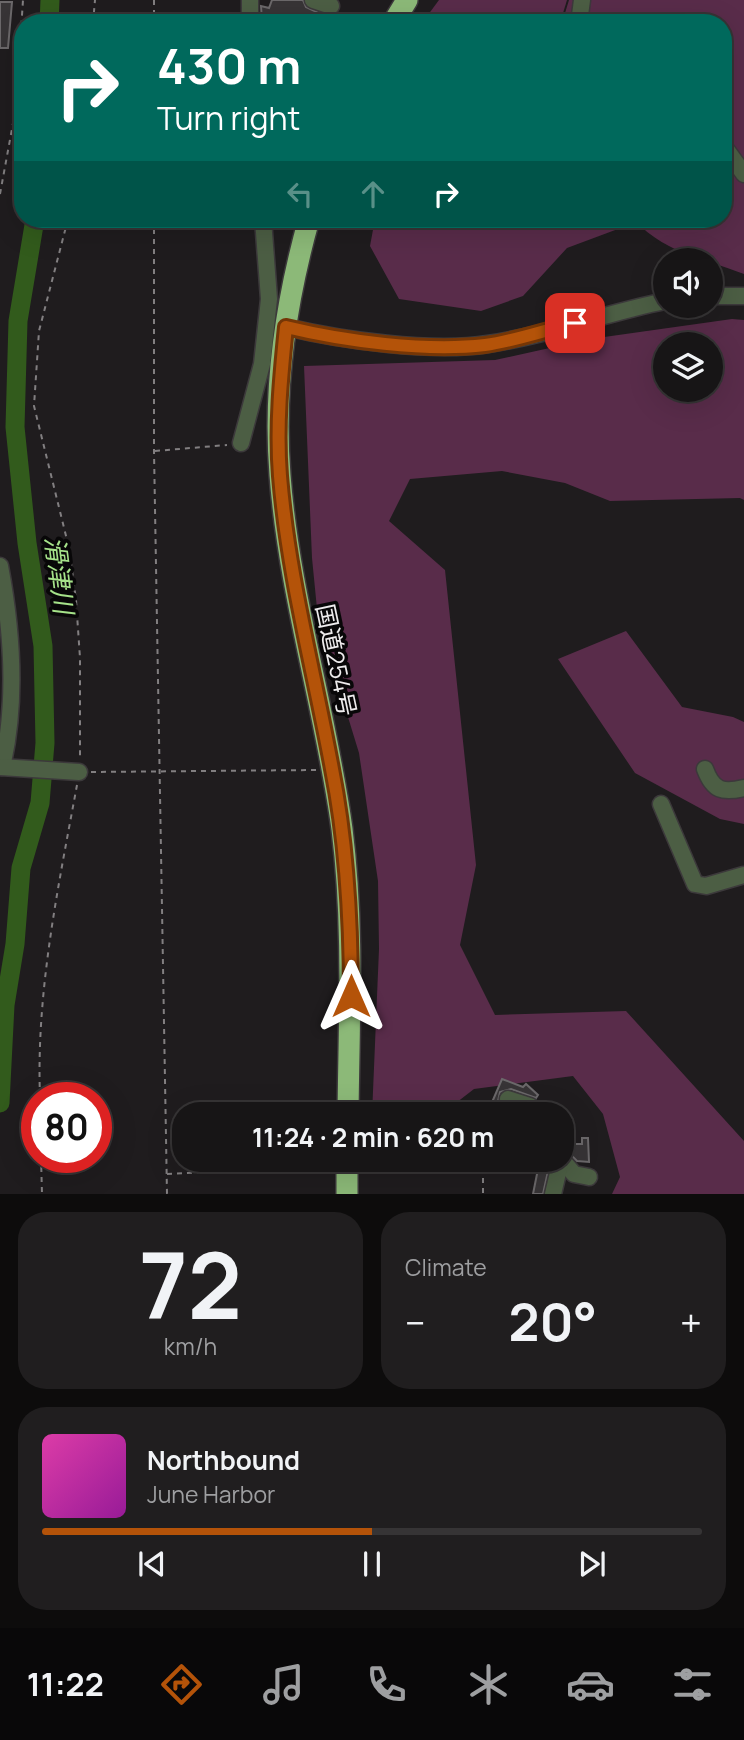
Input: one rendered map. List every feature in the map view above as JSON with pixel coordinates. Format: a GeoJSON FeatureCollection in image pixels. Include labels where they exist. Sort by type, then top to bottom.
{"type":"FeatureCollection","features":[{"type":"Feature","properties":{"kind":"highway","name":"国道254号"},"geometry":{"type":"LineString","coordinates":[[307,228],[290,295],[286,327],[279,415],[282,503],[294,584],[332,769],[349,905],[351,1012],[348,1102]]}},
{"type":"Feature","properties":{"kind":"highway"},"geometry":{"type":"LineString","coordinates":[[347,1172],[347,1194]]}},
{"type":"Feature","properties":{"kind":"street"},"geometry":{"type":"LineString","coordinates":[[313,0],[331,6]]}},
{"type":"Feature","properties":{"kind":"street"},"geometry":{"type":"LineString","coordinates":[[732,157],[744,174]]}},
{"type":"Feature","properties":{"kind":"street"},"geometry":{"type":"LineString","coordinates":[[241,443],[262,364],[268,312],[269,288],[264,228]]}},
{"type":"Feature","properties":{"kind":"street"},"geometry":{"type":"LineString","coordinates":[[723,296],[744,296]]}},
{"type":"Feature","properties":{"kind":"street"},"geometry":{"type":"LineString","coordinates":[[286,327],[339,337],[427,345],[475,345],[517,338],[653,304]]}},
{"type":"Feature","properties":{"kind":"street"},"geometry":{"type":"LineString","coordinates":[[0,566],[8,620],[11,684],[3,767],[78,772]]}},
{"type":"Feature","properties":{"kind":"street"},"geometry":{"type":"LineString","coordinates":[[705,769],[716,788],[723,792],[744,788]]}},
{"type":"Feature","properties":{"kind":"street"},"geometry":{"type":"LineString","coordinates":[[661,804],[695,884],[706,886],[744,875]]}},
{"type":"Feature","properties":{"kind":"street"},"geometry":{"type":"LineString","coordinates":[[508,1100],[515,1102]]}},
{"type":"Feature","properties":{"kind":"street"},"geometry":{"type":"LineString","coordinates":[[553,1194],[558,1172]]}},
{"type":"Feature","properties":{"kind":"street"},"geometry":{"type":"LineString","coordinates":[[572,1172],[589,1177]]}},
{"type":"Feature","properties":{"kind":"path"},"geometry":{"type":"LineString","coordinates":[[0,194],[14,118]]}},
{"type":"Feature","properties":{"kind":"path"},"geometry":{"type":"LineString","coordinates":[[40,1082],[45,978],[78,772],[80,658],[76,600],[69,548],[34,406],[39,331],[66,228]]}},
{"type":"Feature","properties":{"kind":"path"},"geometry":{"type":"LineString","coordinates":[[154,228],[154,451],[167,1194]]}},
{"type":"Feature","properties":{"kind":"path"},"geometry":{"type":"LineString","coordinates":[[154,451],[241,443]]}},
{"type":"Feature","properties":{"kind":"path"},"geometry":{"type":"LineString","coordinates":[[78,772],[332,769]]}},
{"type":"Feature","properties":{"kind":"path"},"geometry":{"type":"LineString","coordinates":[[167,1174],[197,1172]]}},
{"type":"Feature","properties":{"kind":"path"},"geometry":{"type":"LineString","coordinates":[[483,1172],[483,1194]]}},
{"type":"Feature","properties":{"kind":"path"},"geometry":{"type":"LineString","coordinates":[[41,1173],[41,1194]]}},
{"type":"Feature","properties":{"kind":"shaded area"},"geometry":{"type":"Polygon","coordinates":[[[439,0],[567,0],[563,14],[429,14],[439,0]]]}},
{"type":"Feature","properties":{"kind":"shaded area"},"geometry":{"type":"Polygon","coordinates":[[[569,0],[744,0],[744,274],[723,267],[723,248],[672,248],[643,228],[732,228],[732,14],[565,14],[569,0]]]}},
{"type":"Feature","properties":{"kind":"shaded area"},"geometry":{"type":"Polygon","coordinates":[[[373,228],[621,228],[567,248],[523,296],[481,311],[399,299],[370,246],[373,228]]]}},
{"type":"Feature","properties":{"kind":"shaded area"},"geometry":{"type":"Polygon","coordinates":[[[732,319],[744,320],[744,500],[610,501],[565,483],[502,471],[410,479],[389,521],[445,570],[476,865],[460,945],[495,1015],[626,1011],[744,1141],[744,1194],[612,1194],[620,1177],[603,1114],[573,1076],[474,1089],[457,1102],[373,1102],[379,949],[378,881],[359,753],[318,619],[312,558],[304,366],[495,360],[590,339],[732,319]]]}},
{"type":"Feature","properties":{"kind":"shaded area"},"geometry":{"type":"Polygon","coordinates":[[[626,631],[682,707],[733,717],[744,722],[744,824],[720,819],[635,773],[558,659],[626,631]]]}},
{"type":"Feature","properties":{"kind":"building"},"geometry":{"type":"Polygon","coordinates":[[[272,0],[303,0],[306,7],[321,14],[262,14],[261,6],[269,8],[272,0]]]}},
{"type":"Feature","properties":{"kind":"building"},"geometry":{"type":"Polygon","coordinates":[[[0,2],[12,2],[8,48],[0,48],[0,2]]]}},
{"type":"Feature","properties":{"kind":"building"},"geometry":{"type":"Polygon","coordinates":[[[502,1079],[523,1087],[526,1084],[538,1095],[536,1098],[511,1089],[500,1092],[498,1102],[492,1102],[502,1079]]]}},
{"type":"Feature","properties":{"kind":"building"},"geometry":{"type":"Polygon","coordinates":[[[582,1138],[588,1138],[589,1162],[577,1161],[574,1158],[574,1144],[582,1144],[582,1138]]]}},
{"type":"Feature","properties":{"kind":"building"},"geometry":{"type":"Polygon","coordinates":[[[537,1172],[548,1172],[543,1194],[533,1194],[537,1172]]]}},
{"type":"Feature","properties":{"kind":"waterway","name":"滑津川"},"geometry":{"type":"LineString","coordinates":[[49,14],[50,0]]}},
{"type":"Feature","properties":{"kind":"waterway","name":"滑津川"},"geometry":{"type":"LineString","coordinates":[[0,1103],[5,1005],[15,944],[21,868],[40,803],[45,743],[43,646],[27,543],[15,427],[18,321],[34,228]]}},
{"type":"Feature","properties":{"kind":"route"},"geometry":{"type":"LineString","coordinates":[[351,996],[349,905],[342,830],[294,584],[279,472],[279,415],[286,327],[339,337],[458,346],[488,344],[575,323]]}}]}
